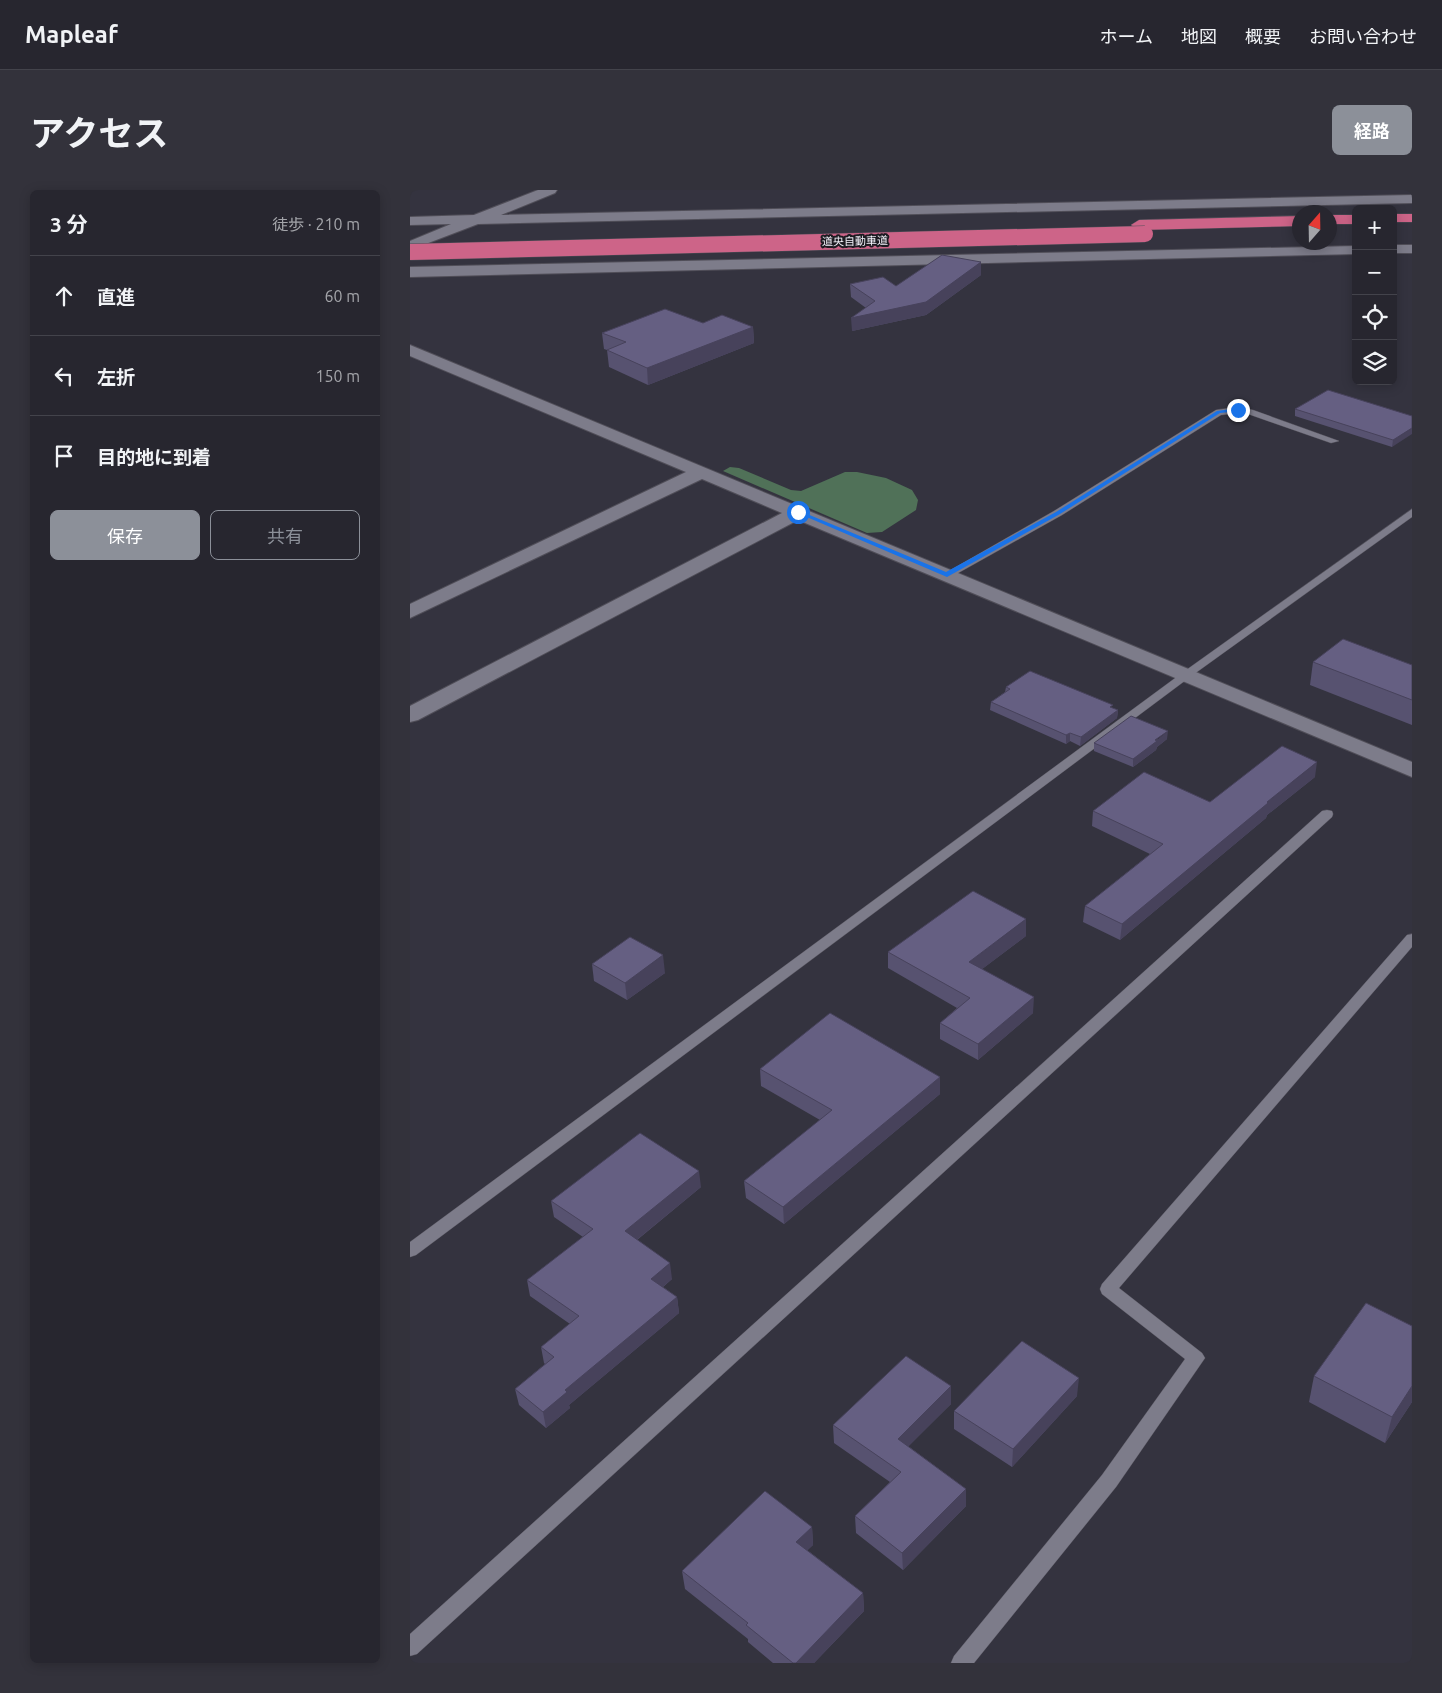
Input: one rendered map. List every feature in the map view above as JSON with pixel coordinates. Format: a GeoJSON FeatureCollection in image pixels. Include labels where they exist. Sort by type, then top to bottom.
{"type":"FeatureCollection","features":[{"type":"Feature","properties":{"kind":"highway"},"geometry":{"type":"LineString","coordinates":[[1397,218],[1412,218]]}},
{"type":"Feature","properties":{"kind":"highway"},"geometry":{"type":"LineString","coordinates":[[1337,220],[1352,219]]}},
{"type":"Feature","properties":{"kind":"highway","name":"道央自動車道"},"geometry":{"type":"LineString","coordinates":[[410,252],[1142,229],[1292,221]]}},
{"type":"Feature","properties":{"kind":"highway"},"geometry":{"type":"LineString","coordinates":[[1397,228],[1412,227]]}},
{"type":"Feature","properties":{"kind":"highway","name":"道央自動車道"},"geometry":{"type":"LineString","coordinates":[[410,242],[1142,229],[1292,230]]}},
{"type":"Feature","properties":{"kind":"highway"},"geometry":{"type":"LineString","coordinates":[[1337,229],[1352,229]]}},
{"type":"Feature","properties":{"kind":"street"},"geometry":{"type":"LineString","coordinates":[[410,246],[550,190]]}},
{"type":"Feature","properties":{"kind":"street"},"geometry":{"type":"LineString","coordinates":[[410,221],[1412,199]]}},
{"type":"Feature","properties":{"kind":"street"},"geometry":{"type":"LineString","coordinates":[[1077,206],[1090,256]]}},
{"type":"Feature","properties":{"kind":"street"},"geometry":{"type":"LineString","coordinates":[[737,265],[740,214]]}},
{"type":"Feature","properties":{"kind":"street"},"geometry":{"type":"LineString","coordinates":[[1397,250],[1412,249]]}},
{"type":"Feature","properties":{"kind":"street"},"geometry":{"type":"LineString","coordinates":[[410,272],[1352,250]]}},
{"type":"Feature","properties":{"kind":"street"},"geometry":{"type":"LineString","coordinates":[[410,350],[1412,770]]}},
{"type":"Feature","properties":{"kind":"street"},"geometry":{"type":"LineString","coordinates":[[410,612],[702,472]]}},
{"type":"Feature","properties":{"kind":"street"},"geometry":{"type":"LineString","coordinates":[[410,715],[798,512]]}},
{"type":"Feature","properties":{"kind":"lane"},"geometry":{"type":"LineString","coordinates":[[947,575],[1058,513],[1218,412],[1238,410],[1250,412],[1334,441]]}},
{"type":"Feature","properties":{"kind":"lane"},"geometry":{"type":"LineString","coordinates":[[410,1251],[1186,675],[1412,512]]}},
{"type":"Feature","properties":{"kind":"lane"},"geometry":{"type":"LineString","coordinates":[[410,1647],[1327,814]]}},
{"type":"Feature","properties":{"kind":"lane"},"geometry":{"type":"LineString","coordinates":[[961,1663],[1109,1481],[1196,1358],[1108,1289],[1412,938]]}},
{"type":"Feature","properties":{"kind":"green space"},"geometry":{"type":"Polygon","coordinates":[[[730,467],[739,468],[791,490],[801,491],[845,472],[857,472],[886,478],[912,490],[918,500],[916,510],[882,532],[867,533],[723,471],[730,467]]]}},
{"type":"Feature","properties":{"kind":"building"},"geometry":{"type":"Polygon","coordinates":[[[942,255],[981,262],[926,302],[851,318],[875,301],[850,284],[883,277],[896,286],[942,255]]]}},
{"type":"Feature","properties":{"kind":"building"},"geometry":{"type":"Polygon","coordinates":[[[665,309],[703,323],[722,315],[753,327],[647,368],[607,350],[626,342],[602,333],[665,309]]]}},
{"type":"Feature","properties":{"kind":"building"},"geometry":{"type":"Polygon","coordinates":[[[1328,390],[1412,416],[1412,428],[1393,440],[1295,409],[1328,390]]]}},
{"type":"Feature","properties":{"kind":"building"},"geometry":{"type":"Polygon","coordinates":[[[1343,639],[1412,665],[1412,700],[1313,662],[1343,639]]]}},
{"type":"Feature","properties":{"kind":"building"},"geometry":{"type":"Polygon","coordinates":[[[1030,671],[1113,705],[1110,707],[1118,710],[1081,737],[1070,733],[1066,735],[991,702],[1010,689],[1006,687],[1030,671]]]}},
{"type":"Feature","properties":{"kind":"building"},"geometry":{"type":"Polygon","coordinates":[[[1131,716],[1168,731],[1133,759],[1094,743],[1131,716]]]}},
{"type":"Feature","properties":{"kind":"building"},"geometry":{"type":"Polygon","coordinates":[[[1282,746],[1317,762],[1122,924],[1085,906],[1163,844],[1093,811],[1144,772],[1210,802],[1282,746]]]}},
{"type":"Feature","properties":{"kind":"building"},"geometry":{"type":"Polygon","coordinates":[[[973,891],[1026,919],[969,962],[1034,997],[978,1044],[940,1023],[970,998],[888,952],[973,891]]]}},
{"type":"Feature","properties":{"kind":"building"},"geometry":{"type":"Polygon","coordinates":[[[630,937],[663,955],[625,983],[592,964],[630,937]]]}},
{"type":"Feature","properties":{"kind":"building"},"geometry":{"type":"Polygon","coordinates":[[[830,1013],[940,1077],[783,1207],[744,1181],[832,1110],[760,1069],[830,1013]]]}},
{"type":"Feature","properties":{"kind":"building"},"geometry":{"type":"Polygon","coordinates":[[[640,1133],[699,1171],[625,1231],[670,1263],[651,1279],[677,1297],[565,1390],[567,1392],[543,1412],[515,1389],[554,1357],[541,1347],[579,1316],[527,1280],[593,1229],[551,1201],[640,1133]]]}},
{"type":"Feature","properties":{"kind":"building"},"geometry":{"type":"Polygon","coordinates":[[[1366,1303],[1412,1326],[1412,1386],[1392,1417],[1314,1376],[1366,1303]]]}},
{"type":"Feature","properties":{"kind":"building"},"geometry":{"type":"Polygon","coordinates":[[[1022,1341],[1079,1378],[1013,1449],[954,1411],[1022,1341]]]}},
{"type":"Feature","properties":{"kind":"building"},"geometry":{"type":"Polygon","coordinates":[[[906,1356],[951,1386],[898,1439],[966,1489],[902,1553],[855,1516],[901,1472],[833,1425],[906,1356]]]}},
{"type":"Feature","properties":{"kind":"building"},"geometry":{"type":"Polygon","coordinates":[[[765,1491],[812,1527],[796,1542],[863,1593],[796,1663],[793,1663],[746,1625],[748,1623],[682,1571],[765,1491]]]}},
{"type":"Feature","properties":{"kind":"route"},"geometry":{"type":"LineString","coordinates":[[798,512],[947,575],[1058,513],[1218,412],[1238,410]]}}]}
